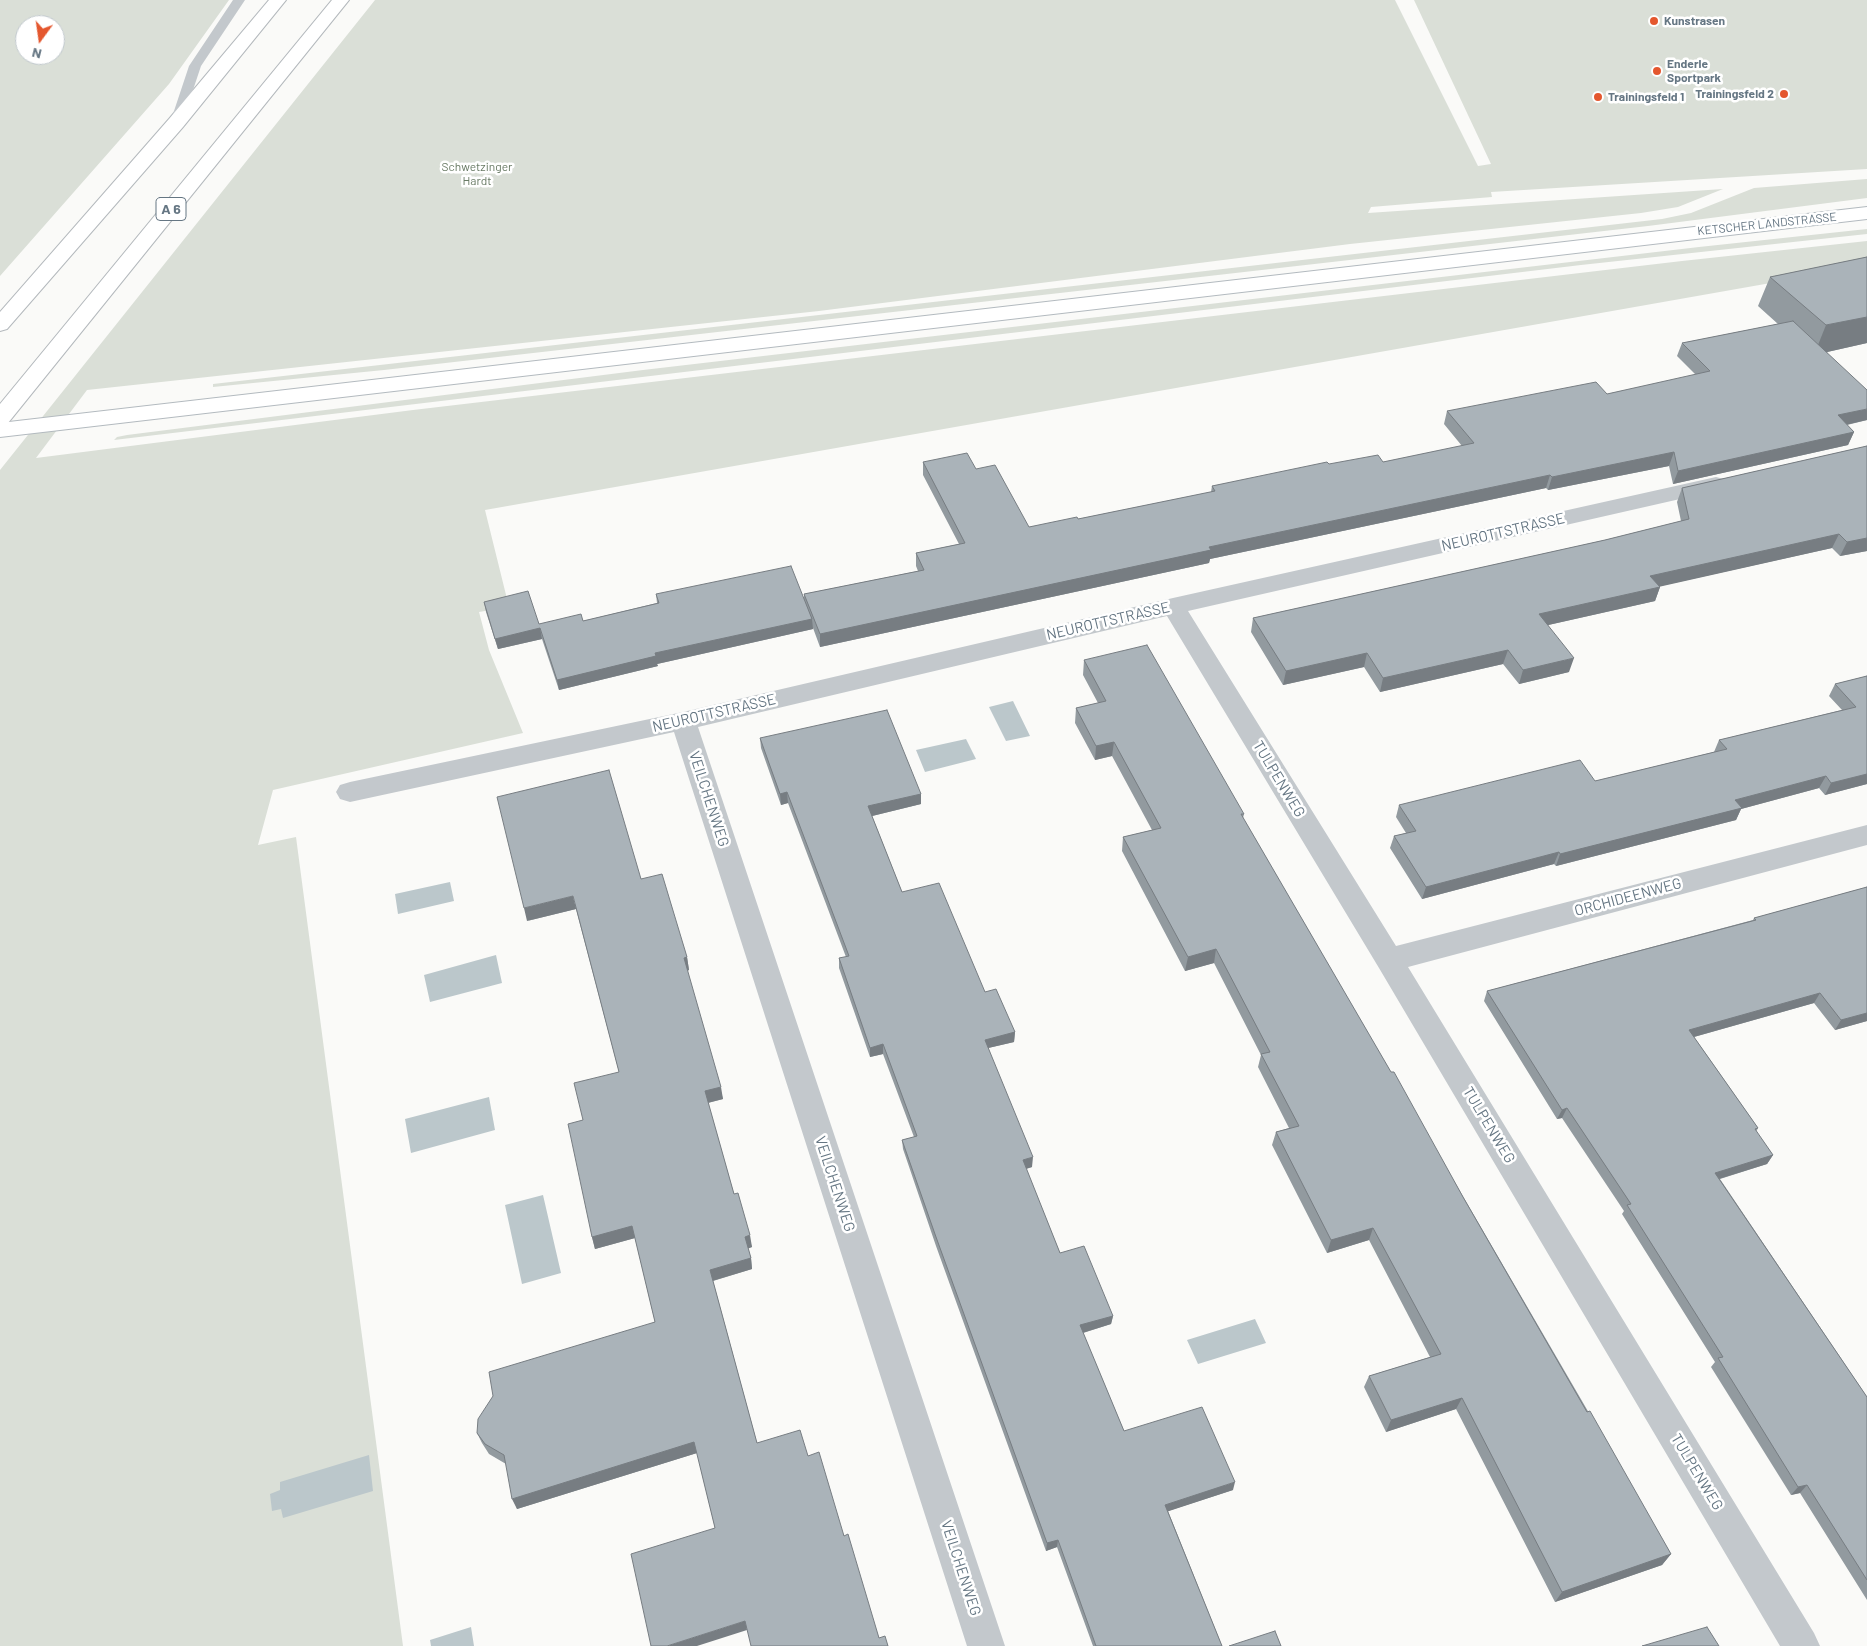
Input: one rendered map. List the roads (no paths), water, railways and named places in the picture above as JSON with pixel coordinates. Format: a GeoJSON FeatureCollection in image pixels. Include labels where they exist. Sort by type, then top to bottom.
{"type":"FeatureCollection","features":[{"type":"Feature","properties":{"kind":"main road"},"geometry":{"type":"LineString","coordinates":[[0,326],[176,123],[278,0]]}},
{"type":"Feature","properties":{"kind":"main road","name":"A 6"},"geometry":{"type":"LineString","coordinates":[[0,418],[341,0]]}},
{"type":"Feature","properties":{"kind":"main road","name":"KETSCHER LANDSTRASSE"},"geometry":{"type":"LineString","coordinates":[[0,430],[1867,213]]}},
{"type":"Feature","properties":{"kind":"street","name":"NEUROTTSTRASSE"},"geometry":{"type":"LineString","coordinates":[[350,792],[683,721],[1173,606],[1742,478]]}},
{"type":"Feature","properties":{"kind":"street","name":"TULPENWEG"},"geometry":{"type":"LineString","coordinates":[[1173,606],[1389,960],[1801,1646]]}},
{"type":"Feature","properties":{"kind":"street","name":"VEILCHENWEG"},"geometry":{"type":"LineString","coordinates":[[683,721],[986,1646]]}},
{"type":"Feature","properties":{"kind":"street","name":"ORCHIDEENWEG"},"geometry":{"type":"LineString","coordinates":[[1389,960],[1867,835]]}},
{"type":"Feature","properties":{"kind":"lane"},"geometry":{"type":"LineString","coordinates":[[176,123],[195,66],[239,0]]}},
{"type":"Feature","properties":{"kind":"place","name":"Kunstrasen"},"geometry":{"type":"Point","coordinates":[1654,21]}},
{"type":"Feature","properties":{"kind":"place","name":"Enderle Sportpark"},"geometry":{"type":"Point","coordinates":[1657,71]}},
{"type":"Feature","properties":{"kind":"place","name":"Trainingsfeld 2"},"geometry":{"type":"Point","coordinates":[1784,94]}},
{"type":"Feature","properties":{"kind":"place","name":"Trainingsfeld 1"},"geometry":{"type":"Point","coordinates":[1598,97]}},
{"type":"Feature","properties":{"kind":"park label","name":"Schwetzinger Hardt"},"geometry":{"type":"Point","coordinates":[477,174]}}]}
